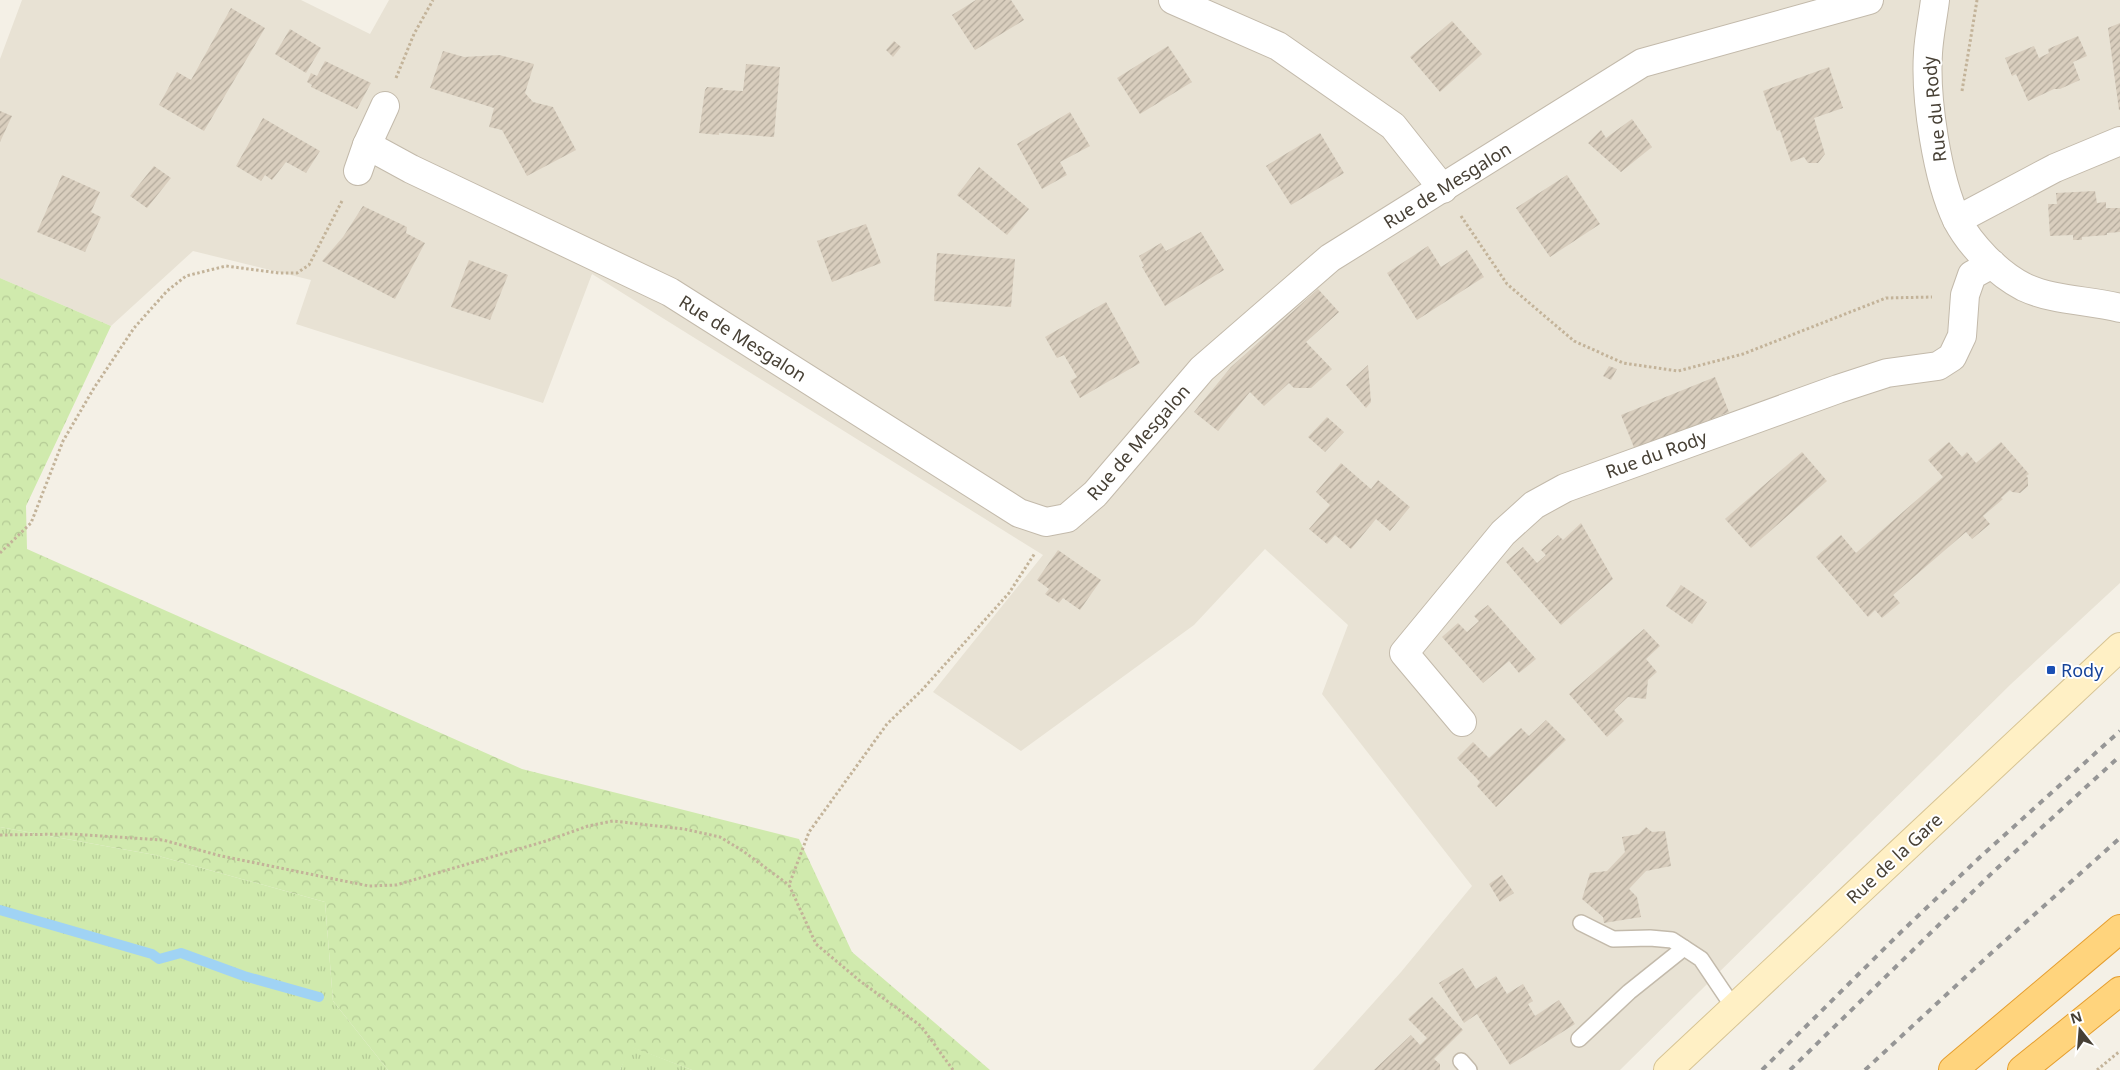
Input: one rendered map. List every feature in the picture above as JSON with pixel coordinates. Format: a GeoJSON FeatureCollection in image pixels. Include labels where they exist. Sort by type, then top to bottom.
{"type":"FeatureCollection","features":[{"type":"Feature","properties":{"kind":"highway"},"geometry":{"type":"LineString","coordinates":[[1953,1070],[2120,929]]}},
{"type":"Feature","properties":{"kind":"highway"},"geometry":{"type":"LineString","coordinates":[[2022,1070],[2120,991]]}},
{"type":"Feature","properties":{"kind":"main road","name":"Rue de la Gare"},"geometry":{"type":"LineString","coordinates":[[1668,1070],[2120,647]]}},
{"type":"Feature","properties":{"kind":"street"},"geometry":{"type":"LineString","coordinates":[[1173,0],[1278,46],[1393,126],[1443,189]]}},
{"type":"Feature","properties":{"kind":"street","name":"Rue de Mesgalon"},"geometry":{"type":"LineString","coordinates":[[367,145],[411,169],[670,292],[1019,513],[1046,522],[1067,518],[1095,494],[1202,369],[1330,258],[1642,63],[1869,0]]}},
{"type":"Feature","properties":{"kind":"street","name":"Rue du Rody"},"geometry":{"type":"LineString","coordinates":[[1935,0],[1928,53],[1930,108],[1940,169],[1957,220],[1973,244],[1992,264],[2023,286],[2058,297],[2120,308]]}},
{"type":"Feature","properties":{"kind":"street"},"geometry":{"type":"LineString","coordinates":[[358,170],[385,106]]}},
{"type":"Feature","properties":{"kind":"street"},"geometry":{"type":"LineString","coordinates":[[1957,220],[2055,168],[2120,141]]}},
{"type":"Feature","properties":{"kind":"street","name":"Rue du Rody"},"geometry":{"type":"LineString","coordinates":[[1462,722],[1404,653],[1503,533],[1534,505],[1580,482],[1838,389],[1887,373],[1938,366],[1952,357],[1962,336],[1965,295],[1972,275],[1992,264]]}},
{"type":"Feature","properties":{"kind":"lane"},"geometry":{"type":"LineString","coordinates":[[1581,923],[1613,939],[1650,938],[1672,940],[1701,959],[1734,1008]]}},
{"type":"Feature","properties":{"kind":"lane"},"geometry":{"type":"LineString","coordinates":[[1579,1039],[1629,992],[1684,948]]}},
{"type":"Feature","properties":{"kind":"path"},"geometry":{"type":"LineString","coordinates":[[385,106],[414,34],[433,0]]}},
{"type":"Feature","properties":{"kind":"path"},"geometry":{"type":"LineString","coordinates":[[1961,97],[1977,0]]}},
{"type":"Feature","properties":{"kind":"path"},"geometry":{"type":"LineString","coordinates":[[0,553],[31,523],[63,441],[94,388],[134,328],[167,291],[186,276],[226,266],[279,273],[297,273],[309,265],[358,170]]}},
{"type":"Feature","properties":{"kind":"path"},"geometry":{"type":"LineString","coordinates":[[1443,189],[1507,284],[1574,341],[1623,363],[1678,371],[1743,354],[1886,298],[1965,295]]}},
{"type":"Feature","properties":{"kind":"path"},"geometry":{"type":"LineString","coordinates":[[789,885],[809,832],[832,798],[887,724],[922,690],[1009,594],[1040,544],[1046,522]]}},
{"type":"Feature","properties":{"kind":"path"},"geometry":{"type":"LineString","coordinates":[[0,835],[71,834],[163,840],[221,856],[369,886],[396,885],[537,844],[588,826],[613,821],[684,829],[720,837],[743,851],[789,885],[816,944],[860,981],[921,1026],[953,1070]]}},
{"type":"Feature","properties":{"kind":"path"},"geometry":{"type":"LineString","coordinates":[[2097,1070],[2120,1051]]}},
{"type":"Feature","properties":{"kind":"shaded area"},"geometry":{"type":"Polygon","coordinates":[[[22,0],[301,0],[370,34],[389,0],[2120,0],[2120,583],[2011,684],[1620,1070],[1313,1070],[1401,972],[1472,886],[1322,694],[1348,625],[1265,549],[1194,625],[1021,751],[933,692],[1043,555],[592,274],[543,403],[296,324],[311,280],[193,251],[111,326],[0,278],[0,59],[22,0]]]}},
{"type":"Feature","properties":{"kind":"green space"},"geometry":{"type":"Polygon","coordinates":[[[0,278],[111,326],[26,506],[27,549],[522,769],[799,839],[852,952],[990,1070],[692,1070],[631,1047],[620,1070],[388,1070],[333,1001],[325,902],[155,855],[0,827],[0,278]]]}},
{"type":"Feature","properties":{"kind":"green space"},"geometry":{"type":"Polygon","coordinates":[[[0,827],[155,855],[325,902],[333,1001],[388,1070],[0,1070],[0,827]]]}},
{"type":"Feature","properties":{"kind":"green space"},"geometry":{"type":"Polygon","coordinates":[[[630,1046],[692,1070],[620,1070],[630,1046]]]}},
{"type":"Feature","properties":{"kind":"building"},"geometry":{"type":"Polygon","coordinates":[[[976,0],[1011,0],[1024,20],[975,50],[952,15],[976,0]]]}},
{"type":"Feature","properties":{"kind":"building"},"geometry":{"type":"Polygon","coordinates":[[[231,8],[265,28],[204,131],[159,105],[177,72],[191,80],[231,8]]]}},
{"type":"Feature","properties":{"kind":"building"},"geometry":{"type":"Polygon","coordinates":[[[1452,21],[1482,54],[1440,92],[1410,57],[1452,21]]]}},
{"type":"Feature","properties":{"kind":"building"},"geometry":{"type":"Polygon","coordinates":[[[2120,23],[2120,110],[2119,110],[2108,28],[2120,23]]]}},
{"type":"Feature","properties":{"kind":"building"},"geometry":{"type":"Polygon","coordinates":[[[290,29],[321,48],[306,73],[275,54],[290,29]]]}},
{"type":"Feature","properties":{"kind":"building"},"geometry":{"type":"Polygon","coordinates":[[[2078,36],[2087,56],[2073,62],[2080,80],[2028,101],[2016,74],[2012,76],[2005,58],[2034,46],[2039,58],[2049,53],[2048,49],[2078,36]]]}},
{"type":"Feature","properties":{"kind":"building"},"geometry":{"type":"Polygon","coordinates":[[[894,41],[901,47],[893,57],[886,50],[894,41]]]}},
{"type":"Feature","properties":{"kind":"building"},"geometry":{"type":"Polygon","coordinates":[[[1168,46],[1192,82],[1140,114],[1117,78],[1168,46]]]}},
{"type":"Feature","properties":{"kind":"building"},"geometry":{"type":"Polygon","coordinates":[[[443,51],[464,57],[499,55],[534,64],[525,93],[533,102],[553,107],[576,150],[527,176],[502,130],[489,127],[494,108],[430,88],[443,51]]]}},
{"type":"Feature","properties":{"kind":"building"},"geometry":{"type":"Polygon","coordinates":[[[325,61],[371,83],[357,109],[311,87],[312,85],[307,82],[311,73],[317,76],[325,61]]]}},
{"type":"Feature","properties":{"kind":"building"},"geometry":{"type":"Polygon","coordinates":[[[746,64],[780,67],[774,137],[699,133],[707,87],[743,91],[746,64]]]}},
{"type":"Feature","properties":{"kind":"building"},"geometry":{"type":"Polygon","coordinates":[[[1829,67],[1843,108],[1814,118],[1825,154],[1818,163],[1808,163],[1804,157],[1791,162],[1780,130],[1777,131],[1763,91],[1829,67]]]}},
{"type":"Feature","properties":{"kind":"building"},"geometry":{"type":"Polygon","coordinates":[[[0,111],[12,116],[0,142],[0,111]]]}},
{"type":"Feature","properties":{"kind":"building"},"geometry":{"type":"Polygon","coordinates":[[[1070,112],[1090,146],[1060,162],[1067,175],[1042,189],[1017,144],[1070,112]]]}},
{"type":"Feature","properties":{"kind":"building"},"geometry":{"type":"Polygon","coordinates":[[[263,118],[320,151],[306,173],[286,162],[272,180],[265,175],[261,181],[236,166],[263,118]]]}},
{"type":"Feature","properties":{"kind":"building"},"geometry":{"type":"Polygon","coordinates":[[[1632,119],[1652,147],[1621,172],[1588,143],[1601,130],[1606,138],[1632,119]]]}},
{"type":"Feature","properties":{"kind":"building"},"geometry":{"type":"Polygon","coordinates":[[[1320,133],[1344,173],[1291,205],[1266,166],[1320,133]]]}},
{"type":"Feature","properties":{"kind":"building"},"geometry":{"type":"Polygon","coordinates":[[[154,166],[171,178],[147,208],[130,196],[154,166]]]}},
{"type":"Feature","properties":{"kind":"building"},"geometry":{"type":"Polygon","coordinates":[[[979,167],[1029,209],[1007,235],[957,195],[979,167]]]}},
{"type":"Feature","properties":{"kind":"building"},"geometry":{"type":"Polygon","coordinates":[[[62,175],[100,192],[91,212],[101,217],[85,252],[37,232],[62,175]]]}},
{"type":"Feature","properties":{"kind":"building"},"geometry":{"type":"Polygon","coordinates":[[[1567,175],[1600,224],[1550,257],[1516,208],[1567,175]]]}},
{"type":"Feature","properties":{"kind":"building"},"geometry":{"type":"Polygon","coordinates":[[[2095,191],[2097,203],[2106,202],[2106,208],[2120,208],[2120,232],[2082,237],[2082,240],[2073,240],[2073,235],[2050,236],[2048,204],[2057,204],[2056,193],[2095,191]]]}},
{"type":"Feature","properties":{"kind":"building"},"geometry":{"type":"Polygon","coordinates":[[[363,206],[407,227],[406,233],[425,243],[395,299],[322,261],[343,237],[363,206]]]}},
{"type":"Feature","properties":{"kind":"building"},"geometry":{"type":"Polygon","coordinates":[[[866,224],[881,263],[832,282],[817,241],[866,224]]]}},
{"type":"Feature","properties":{"kind":"building"},"geometry":{"type":"Polygon","coordinates":[[[1201,232],[1224,270],[1165,306],[1142,267],[1144,266],[1139,256],[1161,243],[1166,251],[1201,232]]]}},
{"type":"Feature","properties":{"kind":"building"},"geometry":{"type":"Polygon","coordinates":[[[1428,246],[1441,267],[1467,250],[1484,277],[1417,320],[1387,273],[1428,246]]]}},
{"type":"Feature","properties":{"kind":"building"},"geometry":{"type":"Polygon","coordinates":[[[937,253],[1015,259],[1011,307],[934,301],[937,253]]]}},
{"type":"Feature","properties":{"kind":"building"},"geometry":{"type":"Polygon","coordinates":[[[469,260],[508,275],[490,320],[451,307],[469,260]]]}},
{"type":"Feature","properties":{"kind":"building"},"geometry":{"type":"Polygon","coordinates":[[[1318,289],[1339,312],[1306,342],[1332,369],[1311,388],[1294,388],[1289,383],[1264,406],[1250,392],[1218,431],[1194,412],[1231,367],[1318,289]]]}},
{"type":"Feature","properties":{"kind":"building"},"geometry":{"type":"Polygon","coordinates":[[[1106,302],[1140,363],[1080,398],[1070,381],[1077,377],[1064,355],[1057,358],[1045,337],[1106,302]]]}},
{"type":"Feature","properties":{"kind":"building"},"geometry":{"type":"Polygon","coordinates":[[[1368,365],[1371,402],[1366,408],[1346,385],[1368,365]]]}},
{"type":"Feature","properties":{"kind":"building"},"geometry":{"type":"Polygon","coordinates":[[[1609,366],[1617,369],[1611,380],[1603,376],[1609,366]]]}},
{"type":"Feature","properties":{"kind":"building"},"geometry":{"type":"Polygon","coordinates":[[[1715,377],[1729,412],[1635,450],[1621,415],[1715,377]]]}},
{"type":"Feature","properties":{"kind":"building"},"geometry":{"type":"Polygon","coordinates":[[[1327,417],[1344,432],[1325,452],[1308,437],[1327,417]]]}},
{"type":"Feature","properties":{"kind":"building"},"geometry":{"type":"Polygon","coordinates":[[[1949,442],[1962,457],[1967,452],[1976,463],[2001,442],[2029,474],[2026,476],[2028,478],[2028,486],[2020,493],[2010,490],[2001,498],[2003,499],[1983,516],[1990,524],[1972,539],[1966,532],[1893,595],[1900,603],[1882,618],[1875,610],[1868,617],[1816,557],[1841,535],[1856,553],[1943,477],[1928,460],[1949,442]]]}},
{"type":"Feature","properties":{"kind":"building"},"geometry":{"type":"Polygon","coordinates":[[[1802,452],[1827,481],[1751,548],[1725,519],[1802,452]]]}},
{"type":"Feature","properties":{"kind":"building"},"geometry":{"type":"Polygon","coordinates":[[[1341,463],[1371,489],[1378,480],[1410,507],[1390,531],[1376,519],[1351,549],[1335,535],[1327,544],[1309,529],[1330,505],[1316,492],[1341,463]]]}},
{"type":"Feature","properties":{"kind":"building"},"geometry":{"type":"Polygon","coordinates":[[[1581,523],[1613,579],[1561,625],[1506,562],[1523,547],[1537,563],[1546,555],[1541,550],[1558,535],[1563,540],[1581,523]]]}},
{"type":"Feature","properties":{"kind":"building"},"geometry":{"type":"Polygon","coordinates":[[[1058,550],[1101,580],[1080,610],[1063,598],[1059,603],[1045,594],[1049,589],[1037,580],[1058,550]]]}},
{"type":"Feature","properties":{"kind":"building"},"geometry":{"type":"Polygon","coordinates":[[[1681,585],[1707,602],[1692,624],[1666,606],[1681,585]]]}},
{"type":"Feature","properties":{"kind":"building"},"geometry":{"type":"Polygon","coordinates":[[[1488,605],[1536,659],[1519,673],[1509,661],[1483,683],[1442,637],[1458,623],[1467,632],[1479,621],[1474,616],[1488,605]]]}},
{"type":"Feature","properties":{"kind":"building"},"geometry":{"type":"Polygon","coordinates":[[[1644,629],[1660,646],[1646,659],[1657,672],[1648,680],[1646,699],[1628,697],[1614,710],[1624,721],[1607,737],[1569,694],[1644,629]]]}},
{"type":"Feature","properties":{"kind":"building"},"geometry":{"type":"Polygon","coordinates":[[[1546,720],[1566,740],[1496,807],[1477,786],[1480,782],[1457,758],[1473,742],[1489,758],[1521,728],[1529,736],[1546,720]]]}},
{"type":"Feature","properties":{"kind":"building"},"geometry":{"type":"Polygon","coordinates":[[[1646,827],[1652,832],[1665,831],[1671,866],[1646,871],[1629,889],[1637,897],[1641,917],[1604,923],[1603,917],[1582,899],[1590,873],[1607,871],[1625,852],[1622,837],[1639,834],[1646,827]]]}},
{"type":"Feature","properties":{"kind":"building"},"geometry":{"type":"Polygon","coordinates":[[[1502,875],[1514,893],[1500,902],[1489,884],[1502,875]]]}},
{"type":"Feature","properties":{"kind":"building"},"geometry":{"type":"Polygon","coordinates":[[[1463,968],[1476,989],[1496,976],[1507,994],[1523,984],[1533,1001],[1528,1004],[1535,1016],[1559,1000],[1575,1024],[1510,1065],[1477,1014],[1464,1023],[1439,983],[1463,968]]]}},
{"type":"Feature","properties":{"kind":"building"},"geometry":{"type":"Polygon","coordinates":[[[1432,997],[1463,1030],[1434,1059],[1440,1064],[1440,1070],[1374,1070],[1411,1035],[1420,1045],[1427,1038],[1408,1019],[1432,997]]]}},
{"type":"Feature","properties":{"kind":"waterway"},"geometry":{"type":"LineString","coordinates":[[0,910],[152,954],[159,959],[181,953],[244,976],[319,997]]}},
{"type":"Feature","properties":{"kind":"railway"},"geometry":{"type":"LineString","coordinates":[[1762,1070],[1900,933],[1979,858],[2120,731]]}},
{"type":"Feature","properties":{"kind":"railway"},"geometry":{"type":"LineString","coordinates":[[1790,1070],[1993,872],[2120,756]]}},
{"type":"Feature","properties":{"kind":"railway"},"geometry":{"type":"LineString","coordinates":[[1865,1070],[2120,838]]}},
{"type":"Feature","properties":{"kind":"place","name":"Rody"},"geometry":{"type":"Point","coordinates":[2051,670]}}]}
